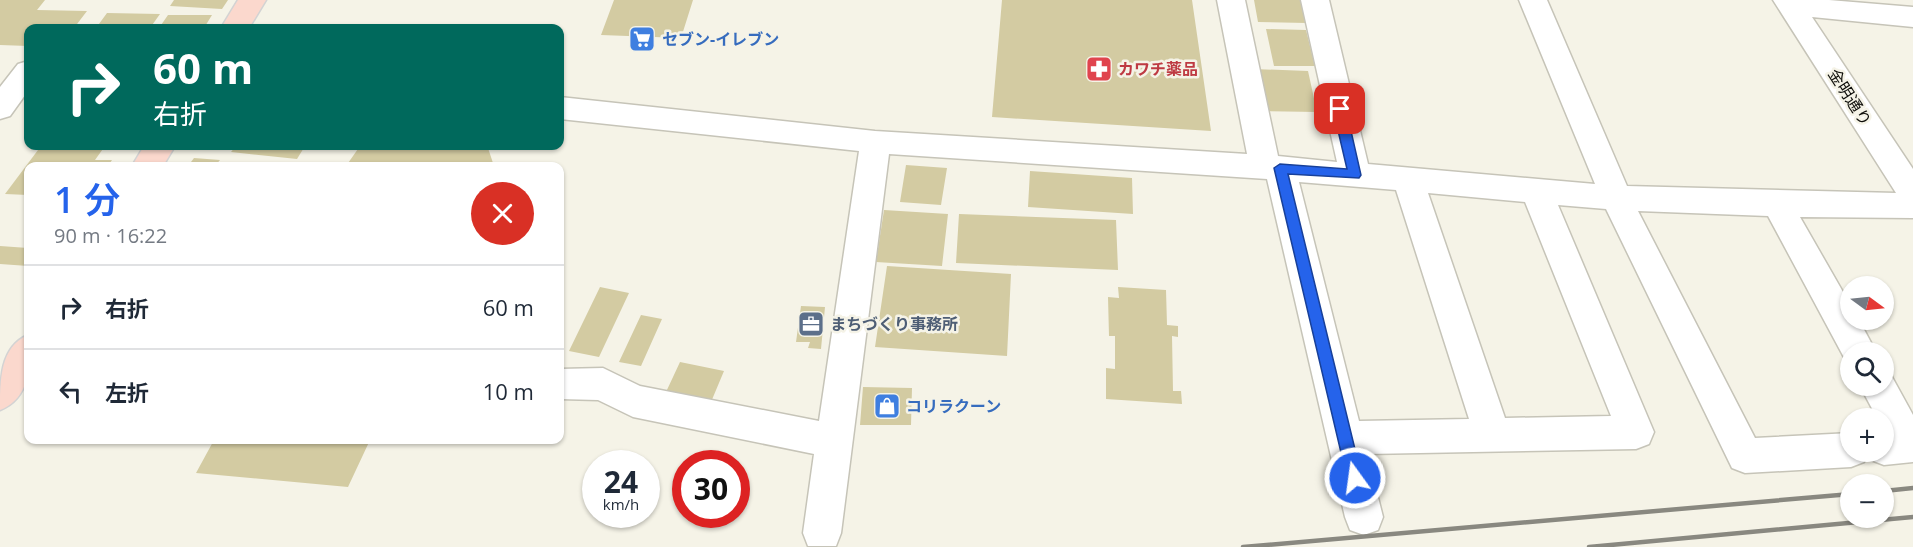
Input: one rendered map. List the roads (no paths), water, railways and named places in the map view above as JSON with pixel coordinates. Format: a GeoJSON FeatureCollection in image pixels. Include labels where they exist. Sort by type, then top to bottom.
{"type":"FeatureCollection","features":[{"type":"Feature","properties":{"kind":"main road"},"geometry":{"type":"LineString","coordinates":[[237,24],[252,0]]}},
{"type":"Feature","properties":{"kind":"main road"},"geometry":{"type":"LineString","coordinates":[[0,394],[24,356]]}},
{"type":"Feature","properties":{"kind":"street"},"geometry":{"type":"LineString","coordinates":[[1231,0],[1364,517]]}},
{"type":"Feature","properties":{"kind":"street"},"geometry":{"type":"LineString","coordinates":[[1315,0],[1354,175]]}},
{"type":"Feature","properties":{"kind":"street"},"geometry":{"type":"LineString","coordinates":[[1533,0],[1616,198],[1745,456],[1840,451]]}},
{"type":"Feature","properties":{"kind":"street"},"geometry":{"type":"LineString","coordinates":[[1789,3],[1913,18]]}},
{"type":"Feature","properties":{"kind":"street","name":"金明通り"},"geometry":{"type":"LineString","coordinates":[[1789,3],[1913,194]]}},
{"type":"Feature","properties":{"kind":"street"},"geometry":{"type":"LineString","coordinates":[[0,64],[24,66]]}},
{"type":"Feature","properties":{"kind":"street"},"geometry":{"type":"LineString","coordinates":[[0,108],[24,76]]}},
{"type":"Feature","properties":{"kind":"street"},"geometry":{"type":"LineString","coordinates":[[564,108],[875,142],[1273,168],[1616,198],[1913,206]]}},
{"type":"Feature","properties":{"kind":"street"},"geometry":{"type":"LineString","coordinates":[[822,533],[875,142]]}},
{"type":"Feature","properties":{"kind":"street"},"geometry":{"type":"LineString","coordinates":[[1408,179],[1492,435]]}},
{"type":"Feature","properties":{"kind":"street"},"geometry":{"type":"LineString","coordinates":[[1345,438],[1636,432],[1536,191]]}},
{"type":"Feature","properties":{"kind":"street"},"geometry":{"type":"LineString","coordinates":[[1777,204],[1853,342]]}},
{"type":"Feature","properties":{"kind":"street"},"geometry":{"type":"LineString","coordinates":[[564,384],[603,384],[633,401],[836,441]]}},
{"type":"Feature","properties":{"kind":"street"},"geometry":{"type":"LineString","coordinates":[[1894,415],[1911,446],[1894,447]]}},
{"type":"Feature","properties":{"kind":"railway"},"geometry":{"type":"LineString","coordinates":[[1894,490],[1913,488]]}},
{"type":"Feature","properties":{"kind":"railway"},"geometry":{"type":"LineString","coordinates":[[1243,547],[1840,495]]}},
{"type":"Feature","properties":{"kind":"railway"},"geometry":{"type":"LineString","coordinates":[[1589,547],[1913,517]]}},
{"type":"Feature","properties":{"kind":"place","name":"セブン-イレブン"},"geometry":{"type":"Point","coordinates":[642,39]}},
{"type":"Feature","properties":{"kind":"place","name":"カワチ薬品"},"geometry":{"type":"Point","coordinates":[1099,69]}},
{"type":"Feature","properties":{"kind":"place","name":"まちづくり事務所"},"geometry":{"type":"Point","coordinates":[811,324]}},
{"type":"Feature","properties":{"kind":"place","name":"コリラクーン"},"geometry":{"type":"Point","coordinates":[887,406]}}]}
